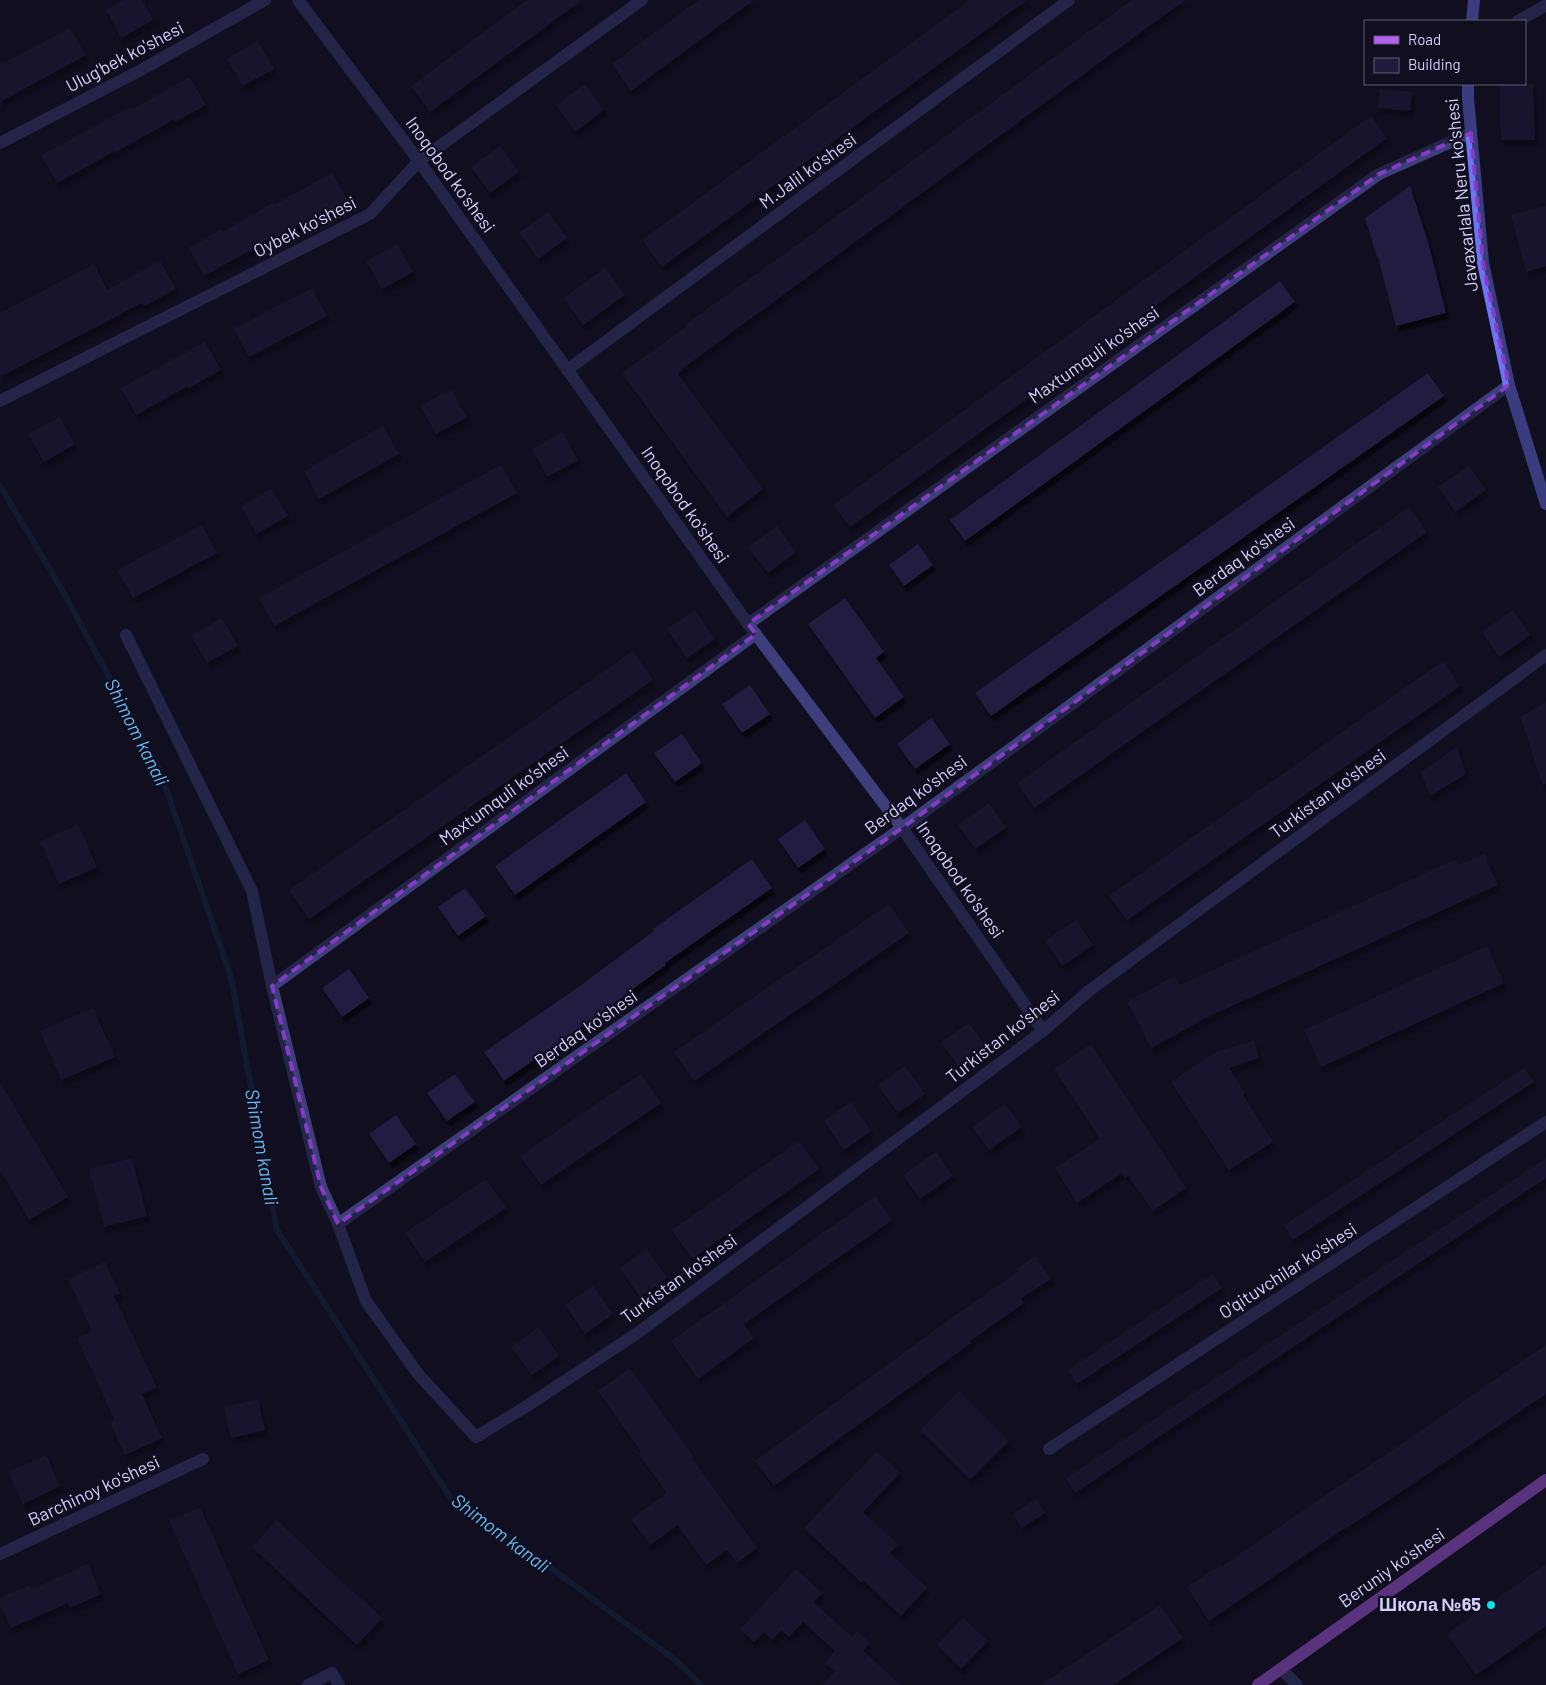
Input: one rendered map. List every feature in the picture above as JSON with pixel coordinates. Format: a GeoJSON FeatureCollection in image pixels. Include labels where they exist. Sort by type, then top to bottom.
{"type":"FeatureCollection","features":[{"type":"Feature","properties":{"kind":"main road","name":"Beruniy ko'shesi"},"geometry":{"type":"LineString","coordinates":[[1258,1685],[1546,1480]]}},
{"type":"Feature","properties":{"kind":"street","name":"Ulug'bek ko'shesi"},"geometry":{"type":"LineString","coordinates":[[0,143],[141,70],[265,0]]}},
{"type":"Feature","properties":{"kind":"street","name":"Inoqobod ko'shesi"},"geometry":{"type":"LineString","coordinates":[[298,0],[419,161],[748,624],[902,828],[1043,1031]]}},
{"type":"Feature","properties":{"kind":"street","name":"Oybek ko'shesi"},"geometry":{"type":"LineString","coordinates":[[0,401],[370,214],[419,161],[642,0]]}},
{"type":"Feature","properties":{"kind":"street","name":"M.Jalil ko'shesi"},"geometry":{"type":"LineString","coordinates":[[567,370],[1069,0]]}},
{"type":"Feature","properties":{"kind":"street"},"geometry":{"type":"LineString","coordinates":[[1472,20],[1474,0]]}},
{"type":"Feature","properties":{"kind":"street"},"geometry":{"type":"LineString","coordinates":[[1520,20],[1546,5]]}},
{"type":"Feature","properties":{"kind":"street","name":"Javaxarlala Neru ko'shesi"},"geometry":{"type":"LineString","coordinates":[[1468,85],[1483,263],[1509,385],[1542,475],[1546,504]]}},
{"type":"Feature","properties":{"kind":"street","name":"Maxtumquli ko'shesi"},"geometry":{"type":"LineString","coordinates":[[748,624],[1379,174],[1471,133]]}},
{"type":"Feature","properties":{"kind":"street","name":"Berdaq ko'shesi"},"geometry":{"type":"LineString","coordinates":[[338,1224],[902,828],[1509,385]]}},
{"type":"Feature","properties":{"kind":"street","name":"Maxtumquli ko'shesi"},"geometry":{"type":"LineString","coordinates":[[272,986],[756,634]]}},
{"type":"Feature","properties":{"kind":"street"},"geometry":{"type":"LineString","coordinates":[[126,635],[252,891],[272,986],[321,1188],[338,1224]]}},
{"type":"Feature","properties":{"kind":"street","name":"Turkistan ko'shesi"},"geometry":{"type":"LineString","coordinates":[[338,1224],[366,1301],[418,1374],[476,1437],[527,1406],[639,1332],[1043,1031],[1090,990],[1546,655]]}},
{"type":"Feature","properties":{"kind":"street","name":"O'qituvchilar ko'shesi"},"geometry":{"type":"LineString","coordinates":[[1049,1450],[1546,1122]]}},
{"type":"Feature","properties":{"kind":"street","name":"Barchinoy ko'shesi"},"geometry":{"type":"LineString","coordinates":[[0,1554],[203,1459]]}},
{"type":"Feature","properties":{"kind":"street"},"geometry":{"type":"LineString","coordinates":[[1281,1669],[1297,1685]]}},
{"type":"Feature","properties":{"kind":"street"},"geometry":{"type":"LineString","coordinates":[[308,1685],[332,1674],[339,1685]]}},
{"type":"Feature","properties":{"kind":"highlighted area"},"geometry":{"type":"Polygon","coordinates":[[[1471,133],[1483,263],[1509,385],[902,828],[338,1224],[321,1187],[272,986],[756,634],[748,624],[1379,174],[1471,133]]]}},
{"type":"Feature","properties":{"kind":"building"},"geometry":{"type":"Polygon","coordinates":[[[124,0],[142,0],[153,20],[121,38],[106,10],[124,0]]]}},
{"type":"Feature","properties":{"kind":"building"},"geometry":{"type":"Polygon","coordinates":[[[527,0],[582,0],[430,112],[411,86],[527,0]]]}},
{"type":"Feature","properties":{"kind":"building"},"geometry":{"type":"Polygon","coordinates":[[[699,0],[754,0],[631,91],[612,64],[699,0]]]}},
{"type":"Feature","properties":{"kind":"building"},"geometry":{"type":"Polygon","coordinates":[[[970,0],[1027,0],[662,267],[642,240],[970,0]]]}},
{"type":"Feature","properties":{"kind":"building"},"geometry":{"type":"Polygon","coordinates":[[[1132,0],[1185,0],[682,369],[678,374],[763,489],[727,517],[622,373],[687,326],[686,324],[1132,0]]]}},
{"type":"Feature","properties":{"kind":"building"},"geometry":{"type":"Polygon","coordinates":[[[70,28],[86,55],[0,102],[0,65],[70,28]]]}},
{"type":"Feature","properties":{"kind":"building"},"geometry":{"type":"Polygon","coordinates":[[[258,41],[274,69],[242,86],[227,59],[258,41]]]}},
{"type":"Feature","properties":{"kind":"building"},"geometry":{"type":"Polygon","coordinates":[[[190,77],[206,105],[175,122],[173,120],[57,183],[41,155],[131,107],[133,109],[190,77]]]}},
{"type":"Feature","properties":{"kind":"building"},"geometry":{"type":"Polygon","coordinates":[[[585,84],[604,110],[575,132],[556,105],[585,84]]]}},
{"type":"Feature","properties":{"kind":"building"},"geometry":{"type":"Polygon","coordinates":[[[1533,84],[1535,140],[1501,140],[1500,85],[1533,84]]]}},
{"type":"Feature","properties":{"kind":"building"},"geometry":{"type":"Polygon","coordinates":[[[1380,89],[1412,92],[1410,111],[1378,108],[1380,89]]]}},
{"type":"Feature","properties":{"kind":"building"},"geometry":{"type":"Polygon","coordinates":[[[1371,116],[1387,138],[850,527],[833,505],[1371,116]]]}},
{"type":"Feature","properties":{"kind":"building"},"geometry":{"type":"Polygon","coordinates":[[[500,146],[519,172],[490,193],[471,167],[500,146]]]}},
{"type":"Feature","properties":{"kind":"building"},"geometry":{"type":"Polygon","coordinates":[[[332,173],[348,201],[258,249],[256,247],[204,276],[189,248],[332,173]]]}},
{"type":"Feature","properties":{"kind":"building"},"geometry":{"type":"Polygon","coordinates":[[[1410,186],[1429,245],[1446,313],[1396,326],[1378,257],[1365,218],[1410,186]]]}},
{"type":"Feature","properties":{"kind":"building"},"geometry":{"type":"Polygon","coordinates":[[[1546,206],[1546,266],[1526,272],[1511,215],[1546,206]]]}},
{"type":"Feature","properties":{"kind":"building"},"geometry":{"type":"Polygon","coordinates":[[[548,212],[567,238],[538,259],[519,233],[548,212]]]}},
{"type":"Feature","properties":{"kind":"building"},"geometry":{"type":"Polygon","coordinates":[[[398,244],[413,272],[382,289],[366,261],[398,244]]]}},
{"type":"Feature","properties":{"kind":"building"},"geometry":{"type":"Polygon","coordinates":[[[160,261],[176,289],[144,306],[142,303],[0,377],[0,313],[94,264],[107,290],[160,261]]]}},
{"type":"Feature","properties":{"kind":"building"},"geometry":{"type":"Polygon","coordinates":[[[605,268],[625,295],[583,325],[564,298],[605,268]]]}},
{"type":"Feature","properties":{"kind":"building"},"geometry":{"type":"Polygon","coordinates":[[[1280,281],[1295,302],[965,541],[950,520],[1280,281]]]}},
{"type":"Feature","properties":{"kind":"building"},"geometry":{"type":"Polygon","coordinates":[[[312,288],[327,316],[249,357],[234,329],[312,288]]]}},
{"type":"Feature","properties":{"kind":"building"},"geometry":{"type":"Polygon","coordinates":[[[205,342],[221,370],[136,415],[121,388],[205,342]]]}},
{"type":"Feature","properties":{"kind":"building"},"geometry":{"type":"Polygon","coordinates":[[[1428,373],[1444,396],[991,716],[975,693],[1428,373]]]}},
{"type":"Feature","properties":{"kind":"building"},"geometry":{"type":"Polygon","coordinates":[[[451,389],[467,417],[436,434],[420,406],[451,389]]]}},
{"type":"Feature","properties":{"kind":"building"},"geometry":{"type":"Polygon","coordinates":[[[60,417],[75,444],[44,462],[28,434],[60,417]]]}},
{"type":"Feature","properties":{"kind":"building"},"geometry":{"type":"Polygon","coordinates":[[[383,426],[399,454],[319,499],[304,471],[383,426]]]}},
{"type":"Feature","properties":{"kind":"building"},"geometry":{"type":"Polygon","coordinates":[[[563,432],[578,460],[547,477],[532,449],[563,432]]]}},
{"type":"Feature","properties":{"kind":"building"},"geometry":{"type":"Polygon","coordinates":[[[501,465],[517,493],[274,626],[259,598],[501,465]]]}},
{"type":"Feature","properties":{"kind":"building"},"geometry":{"type":"Polygon","coordinates":[[[1469,466],[1486,490],[1455,512],[1438,487],[1469,466]]]}},
{"type":"Feature","properties":{"kind":"building"},"geometry":{"type":"Polygon","coordinates":[[[272,489],[288,516],[256,534],[241,506],[272,489]]]}},
{"type":"Feature","properties":{"kind":"building"},"geometry":{"type":"Polygon","coordinates":[[[1409,507],[1427,532],[1034,808],[1017,783],[1409,507]]]}},
{"type":"Feature","properties":{"kind":"building"},"geometry":{"type":"Polygon","coordinates":[[[202,525],[217,553],[133,598],[117,570],[202,525]]]}},
{"type":"Feature","properties":{"kind":"building"},"geometry":{"type":"Polygon","coordinates":[[[777,526],[796,552],[768,573],[748,547],[777,526]]]}},
{"type":"Feature","properties":{"kind":"building"},"geometry":{"type":"Polygon","coordinates":[[[918,544],[933,565],[904,586],[889,565],[918,544]]]}},
{"type":"Feature","properties":{"kind":"building"},"geometry":{"type":"Polygon","coordinates":[[[845,598],[884,652],[876,658],[904,697],[875,718],[808,624],[845,598]]]}},
{"type":"Feature","properties":{"kind":"building"},"geometry":{"type":"Polygon","coordinates":[[[695,610],[715,639],[687,658],[667,629],[695,610]]]}},
{"type":"Feature","properties":{"kind":"building"},"geometry":{"type":"Polygon","coordinates":[[[1513,610],[1530,635],[1499,657],[1482,632],[1513,610]]]}},
{"type":"Feature","properties":{"kind":"building"},"geometry":{"type":"Polygon","coordinates":[[[222,618],[238,646],[207,663],[191,636],[222,618]]]}},
{"type":"Feature","properties":{"kind":"building"},"geometry":{"type":"Polygon","coordinates":[[[633,651],[653,680],[309,919],[289,890],[633,651]]]}},
{"type":"Feature","properties":{"kind":"building"},"geometry":{"type":"Polygon","coordinates":[[[1443,661],[1460,686],[1127,920],[1109,896],[1443,661]]]}},
{"type":"Feature","properties":{"kind":"building"},"geometry":{"type":"Polygon","coordinates":[[[750,685],[770,714],[742,733],[722,704],[750,685]]]}},
{"type":"Feature","properties":{"kind":"building"},"geometry":{"type":"Polygon","coordinates":[[[1546,702],[1546,784],[1542,784],[1521,717],[1546,702]]]}},
{"type":"Feature","properties":{"kind":"building"},"geometry":{"type":"Polygon","coordinates":[[[931,718],[950,744],[915,769],[897,744],[931,718]]]}},
{"type":"Feature","properties":{"kind":"building"},"geometry":{"type":"Polygon","coordinates":[[[682,734],[702,763],[675,782],[654,753],[682,734]]]}},
{"type":"Feature","properties":{"kind":"building"},"geometry":{"type":"Polygon","coordinates":[[[1457,747],[1466,774],[1430,796],[1421,772],[1457,747]]]}},
{"type":"Feature","properties":{"kind":"building"},"geometry":{"type":"Polygon","coordinates":[[[626,773],[646,802],[515,895],[495,866],[626,773]]]}},
{"type":"Feature","properties":{"kind":"building"},"geometry":{"type":"Polygon","coordinates":[[[989,803],[1006,828],[975,849],[958,825],[989,803]]]}},
{"type":"Feature","properties":{"kind":"building"},"geometry":{"type":"Polygon","coordinates":[[[805,820],[825,849],[798,868],[778,839],[805,820]]]}},
{"type":"Feature","properties":{"kind":"building"},"geometry":{"type":"Polygon","coordinates":[[[78,824],[97,867],[59,884],[40,842],[78,824]]]}},
{"type":"Feature","properties":{"kind":"building"},"geometry":{"type":"Polygon","coordinates":[[[1484,854],[1498,885],[1199,1021],[1151,1048],[1127,1002],[1175,976],[1180,985],[1456,859],[1458,865],[1484,854]]]}},
{"type":"Feature","properties":{"kind":"building"},"geometry":{"type":"Polygon","coordinates":[[[752,859],[772,888],[665,963],[666,965],[623,997],[504,1081],[484,1052],[577,988],[654,931],[653,929],[752,859]]]}},
{"type":"Feature","properties":{"kind":"building"},"geometry":{"type":"Polygon","coordinates":[[[465,888],[486,916],[458,936],[438,907],[465,888]]]}},
{"type":"Feature","properties":{"kind":"building"},"geometry":{"type":"Polygon","coordinates":[[[889,904],[909,933],[694,1081],[674,1052],[889,904]]]}},
{"type":"Feature","properties":{"kind":"building"},"geometry":{"type":"Polygon","coordinates":[[[1076,920],[1093,945],[1062,966],[1045,941],[1076,920]]]}},
{"type":"Feature","properties":{"kind":"building"},"geometry":{"type":"Polygon","coordinates":[[[1487,946],[1504,983],[1321,1067],[1304,1030],[1487,946]]]}},
{"type":"Feature","properties":{"kind":"building"},"geometry":{"type":"Polygon","coordinates":[[[349,969],[369,998],[342,1017],[322,988],[349,969]]]}},
{"type":"Feature","properties":{"kind":"building"},"geometry":{"type":"Polygon","coordinates":[[[93,1008],[115,1057],[61,1080],[40,1031],[93,1008]]]}},
{"type":"Feature","properties":{"kind":"building"},"geometry":{"type":"Polygon","coordinates":[[[969,1023],[989,1051],[961,1070],[941,1042],[969,1023]]]}},
{"type":"Feature","properties":{"kind":"building"},"geometry":{"type":"Polygon","coordinates":[[[1254,1040],[1259,1058],[1229,1068],[1245,1093],[1243,1095],[1273,1142],[1229,1170],[1171,1082],[1214,1053],[1254,1040]]]}},
{"type":"Feature","properties":{"kind":"building"},"geometry":{"type":"Polygon","coordinates":[[[1091,1044],[1186,1188],[1153,1211],[1128,1176],[1125,1178],[1122,1173],[1077,1203],[1055,1168],[1100,1139],[1054,1069],[1091,1044]]]}},
{"type":"Feature","properties":{"kind":"building"},"geometry":{"type":"Polygon","coordinates":[[[905,1066],[925,1094],[898,1113],[878,1085],[905,1066]]]}},
{"type":"Feature","properties":{"kind":"building"},"geometry":{"type":"Polygon","coordinates":[[[1524,1068],[1534,1082],[1293,1240],[1284,1225],[1524,1068]]]}},
{"type":"Feature","properties":{"kind":"building"},"geometry":{"type":"Polygon","coordinates":[[[455,1074],[475,1102],[447,1121],[427,1093],[455,1074]]]}},
{"type":"Feature","properties":{"kind":"building"},"geometry":{"type":"Polygon","coordinates":[[[641,1074],[661,1103],[541,1185],[520,1156],[641,1074]]]}},
{"type":"Feature","properties":{"kind":"building"},"geometry":{"type":"Polygon","coordinates":[[[0,1082],[68,1197],[29,1220],[0,1170],[0,1082]]]}},
{"type":"Feature","properties":{"kind":"building"},"geometry":{"type":"Polygon","coordinates":[[[851,1102],[871,1131],[844,1150],[824,1121],[851,1102]]]}},
{"type":"Feature","properties":{"kind":"building"},"geometry":{"type":"Polygon","coordinates":[[[1005,1104],[1022,1127],[989,1150],[972,1127],[1005,1104]]]}},
{"type":"Feature","properties":{"kind":"building"},"geometry":{"type":"Polygon","coordinates":[[[396,1115],[416,1144],[389,1163],[369,1134],[396,1115]]]}},
{"type":"Feature","properties":{"kind":"building"},"geometry":{"type":"Polygon","coordinates":[[[799,1141],[819,1169],[692,1259],[672,1230],[799,1141]]]}},
{"type":"Feature","properties":{"kind":"building"},"geometry":{"type":"Polygon","coordinates":[[[936,1152],[953,1176],[920,1199],[903,1175],[936,1152]]]}},
{"type":"Feature","properties":{"kind":"building"},"geometry":{"type":"Polygon","coordinates":[[[132,1158],[147,1216],[104,1227],[89,1169],[132,1158]]]}},
{"type":"Feature","properties":{"kind":"building"},"geometry":{"type":"Polygon","coordinates":[[[1546,1158],[1546,1178],[1075,1493],[1066,1478],[1546,1158]]]}},
{"type":"Feature","properties":{"kind":"building"},"geometry":{"type":"Polygon","coordinates":[[[486,1179],[506,1208],[425,1262],[405,1233],[486,1179]]]}},
{"type":"Feature","properties":{"kind":"building"},"geometry":{"type":"Polygon","coordinates":[[[875,1196],[892,1220],[744,1324],[754,1338],[698,1379],[671,1341],[875,1196]]]}},
{"type":"Feature","properties":{"kind":"building"},"geometry":{"type":"Polygon","coordinates":[[[647,1249],[667,1278],[640,1297],[620,1268],[647,1249]]]}},
{"type":"Feature","properties":{"kind":"building"},"geometry":{"type":"Polygon","coordinates":[[[1035,1256],[1051,1279],[1021,1298],[1024,1303],[774,1486],[755,1461],[1019,1271],[1017,1269],[1035,1256]]]}},
{"type":"Feature","properties":{"kind":"building"},"geometry":{"type":"Polygon","coordinates":[[[105,1262],[120,1294],[114,1296],[157,1387],[142,1394],[162,1438],[125,1455],[110,1423],[115,1421],[77,1338],[92,1331],[68,1279],[105,1262]]]}},
{"type":"Feature","properties":{"kind":"building"},"geometry":{"type":"Polygon","coordinates":[[[1212,1274],[1222,1288],[1077,1384],[1068,1370],[1212,1274]]]}},
{"type":"Feature","properties":{"kind":"building"},"geometry":{"type":"Polygon","coordinates":[[[593,1286],[613,1314],[585,1334],[565,1305],[593,1286]]]}},
{"type":"Feature","properties":{"kind":"building"},"geometry":{"type":"Polygon","coordinates":[[[539,1327],[559,1356],[532,1375],[511,1347],[539,1327]]]}},
{"type":"Feature","properties":{"kind":"building"},"geometry":{"type":"Polygon","coordinates":[[[1546,1345],[1546,1394],[1209,1621],[1187,1587],[1222,1566],[1546,1345]]]}},
{"type":"Feature","properties":{"kind":"building"},"geometry":{"type":"Polygon","coordinates":[[[630,1368],[757,1548],[737,1563],[727,1550],[706,1565],[678,1525],[650,1545],[631,1519],[667,1493],[598,1391],[630,1368]]]}},
{"type":"Feature","properties":{"kind":"building"},"geometry":{"type":"Polygon","coordinates":[[[959,1391],[1009,1441],[970,1480],[920,1430],[959,1391]]]}},
{"type":"Feature","properties":{"kind":"building"},"geometry":{"type":"Polygon","coordinates":[[[258,1399],[265,1430],[231,1438],[224,1407],[258,1399]]]}},
{"type":"Feature","properties":{"kind":"building"},"geometry":{"type":"Polygon","coordinates":[[[877,1451],[900,1473],[863,1512],[898,1545],[890,1553],[927,1588],[901,1616],[864,1581],[862,1583],[804,1528],[877,1451]]]}},
{"type":"Feature","properties":{"kind":"building"},"geometry":{"type":"Polygon","coordinates":[[[46,1455],[60,1486],[23,1504],[8,1472],[46,1455]]]}},
{"type":"Feature","properties":{"kind":"building"},"geometry":{"type":"Polygon","coordinates":[[[1036,1499],[1045,1513],[1022,1528],[1013,1514],[1036,1499]]]}},
{"type":"Feature","properties":{"kind":"building"},"geometry":{"type":"Polygon","coordinates":[[[200,1507],[269,1660],[238,1674],[169,1521],[200,1507]]]}},
{"type":"Feature","properties":{"kind":"building"},"geometry":{"type":"Polygon","coordinates":[[[277,1520],[382,1618],[357,1645],[252,1547],[277,1520]]]}},
{"type":"Feature","properties":{"kind":"building"},"geometry":{"type":"Polygon","coordinates":[[[88,1564],[101,1594],[70,1608],[68,1603],[11,1628],[0,1605],[0,1598],[29,1585],[31,1590],[88,1564]]]}},
{"type":"Feature","properties":{"kind":"building"},"geometry":{"type":"Polygon","coordinates":[[[1546,1564],[1546,1626],[1476,1675],[1447,1634],[1546,1564]]]}},
{"type":"Feature","properties":{"kind":"building"},"geometry":{"type":"Polygon","coordinates":[[[796,1569],[822,1593],[813,1602],[852,1637],[857,1631],[870,1643],[863,1651],[901,1685],[822,1685],[835,1671],[825,1663],[835,1651],[803,1622],[789,1637],[782,1630],[772,1640],[764,1632],[754,1642],[740,1629],[796,1569]]]}},
{"type":"Feature","properties":{"kind":"building"},"geometry":{"type":"Polygon","coordinates":[[[1160,1605],[1183,1638],[1149,1661],[1113,1685],[1041,1685],[1160,1605]]]}},
{"type":"Feature","properties":{"kind":"building"},"geometry":{"type":"Polygon","coordinates":[[[963,1618],[988,1641],[961,1669],[937,1645],[963,1618]]]}},
{"type":"Feature","properties":{"kind":"waterway","name":"Shimom kanali"},"geometry":{"type":"LineString","coordinates":[[0,486],[61,588],[160,771],[231,977],[277,1230],[450,1497],[497,1528],[674,1659],[701,1685]]}},
{"type":"Feature","properties":{"kind":"place","name":"Школа №65"},"geometry":{"type":"Point","coordinates":[1491,1605]}}]}
